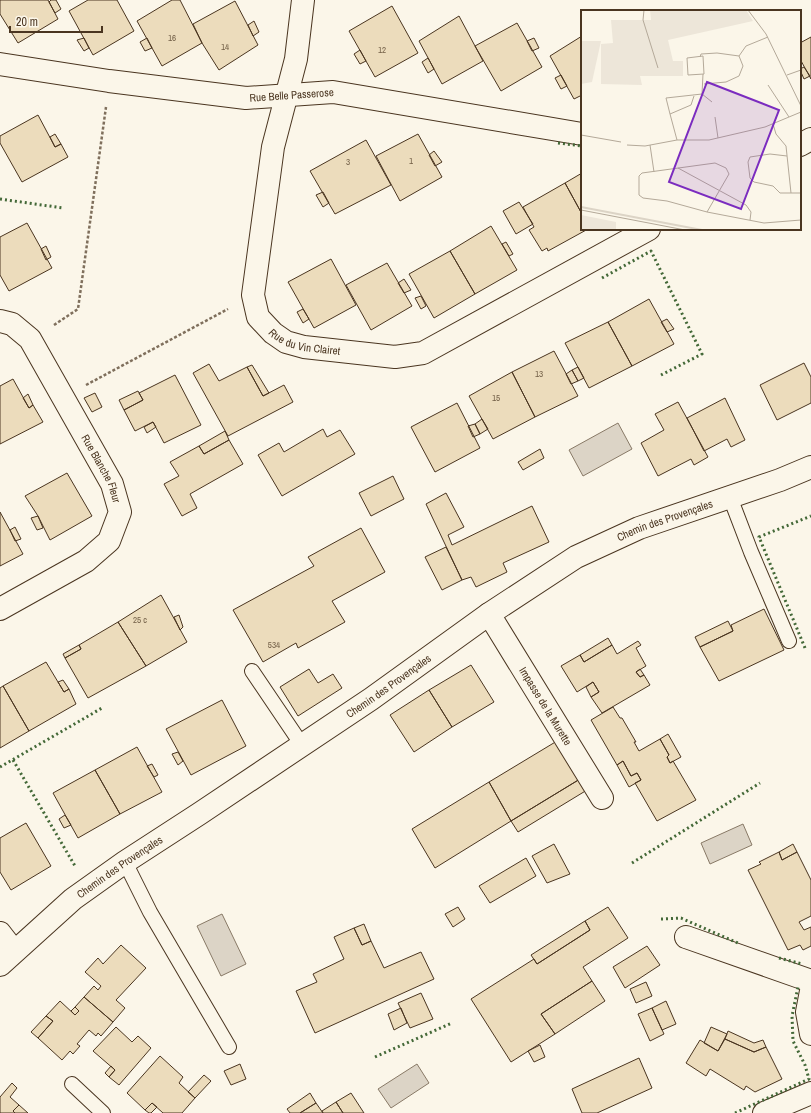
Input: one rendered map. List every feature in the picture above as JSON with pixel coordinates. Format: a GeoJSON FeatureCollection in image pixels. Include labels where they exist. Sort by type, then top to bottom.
{"type":"FeatureCollection","features":[{"type":"Feature","properties":{"kind":"street","name":"Rue du Vin Clairet"},"geometry":{"type":"LineString","coordinates":[[303,0],[296,59],[274,146],[253,295],[258,317],[273,333],[286,342],[304,347],[395,357],[424,353],[647,230]]}},
{"type":"Feature","properties":{"kind":"street","name":"Rue Belle Passerose"},"geometry":{"type":"LineString","coordinates":[[0,64],[109,81],[246,98],[333,92],[581,134]]}},
{"type":"Feature","properties":{"kind":"street"},"geometry":{"type":"LineString","coordinates":[[801,145],[811,140]]}},
{"type":"Feature","properties":{"kind":"street","name":"Rue Blanche Fleur"},"geometry":{"type":"LineString","coordinates":[[0,321],[12,324],[30,339],[112,484],[120,512],[109,541],[86,561],[0,609]]}},
{"type":"Feature","properties":{"kind":"street","name":"Chemin des Provençales"},"geometry":{"type":"LineString","coordinates":[[7,958],[73,899],[125,862],[371,699],[489,614],[576,557],[639,528],[780,480],[811,467]]}},
{"type":"Feature","properties":{"kind":"street","name":"Impasse de la Murette"},"geometry":{"type":"LineString","coordinates":[[489,614],[602,798]]}},
{"type":"Feature","properties":{"kind":"street"},"geometry":{"type":"LineString","coordinates":[[0,933],[7,958]]}},
{"type":"Feature","properties":{"kind":"street"},"geometry":{"type":"LineString","coordinates":[[686,937],[811,981]]}},
{"type":"Feature","properties":{"kind":"street"},"geometry":{"type":"LineString","coordinates":[[811,991],[807,1012],[811,1034]]}},
{"type":"Feature","properties":{"kind":"street"},"geometry":{"type":"LineString","coordinates":[[764,1113],[811,1093]]}},
{"type":"Feature","properties":{"kind":"lane"},"geometry":{"type":"LineString","coordinates":[[730,497],[788,641]]}},
{"type":"Feature","properties":{"kind":"lane"},"geometry":{"type":"LineString","coordinates":[[252,671],[302,745]]}},
{"type":"Feature","properties":{"kind":"lane"},"geometry":{"type":"LineString","coordinates":[[125,862],[150,912],[229,1047]]}},
{"type":"Feature","properties":{"kind":"lane"},"geometry":{"type":"LineString","coordinates":[[72,1084],[103,1113]]}},
{"type":"Feature","properties":{"kind":"path"},"geometry":{"type":"LineString","coordinates":[[30,339],[78,309],[109,81]]}},
{"type":"Feature","properties":{"kind":"path"},"geometry":{"type":"LineString","coordinates":[[63,397],[253,295]]}},
{"type":"Feature","properties":{"kind":"shaded area"},"geometry":{"type":"Polygon","coordinates":[[[618,423],[632,449],[583,476],[569,450],[618,423]]]}},
{"type":"Feature","properties":{"kind":"shaded area"},"geometry":{"type":"Polygon","coordinates":[[[743,824],[752,845],[710,864],[701,843],[743,824]]]}},
{"type":"Feature","properties":{"kind":"shaded area"},"geometry":{"type":"Polygon","coordinates":[[[222,914],[246,964],[221,976],[197,926],[222,914]]]}},
{"type":"Feature","properties":{"kind":"shaded area"},"geometry":{"type":"Polygon","coordinates":[[[417,1064],[429,1083],[391,1108],[378,1089],[417,1064]]]}},
{"type":"Feature","properties":{"kind":"building"},"geometry":{"type":"Polygon","coordinates":[[[0,0],[48,0],[58,19],[18,43],[0,14],[0,0]]]}},
{"type":"Feature","properties":{"kind":"building"},"geometry":{"type":"Polygon","coordinates":[[[51,0],[56,0],[61,9],[55,13],[49,2],[51,0]]]}},
{"type":"Feature","properties":{"kind":"building"},"geometry":{"type":"Polygon","coordinates":[[[88,0],[117,0],[134,31],[93,55],[69,11],[88,0]]]}},
{"type":"Feature","properties":{"kind":"building"},"geometry":{"type":"Polygon","coordinates":[[[172,0],[180,0],[202,43],[162,66],[137,21],[172,0]]]}},
{"type":"Feature","properties":{"kind":"building"},"geometry":{"type":"Polygon","coordinates":[[[235,1],[258,45],[219,70],[202,43],[193,24],[235,1]]]}},
{"type":"Feature","properties":{"kind":"building"},"geometry":{"type":"Polygon","coordinates":[[[392,6],[418,53],[375,77],[349,31],[392,6]]]}},
{"type":"Feature","properties":{"kind":"building"},"geometry":{"type":"Polygon","coordinates":[[[459,16],[483,61],[442,84],[419,41],[459,16]]]}},
{"type":"Feature","properties":{"kind":"building"},"geometry":{"type":"Polygon","coordinates":[[[254,21],[259,32],[253,36],[248,25],[254,21]]]}},
{"type":"Feature","properties":{"kind":"building"},"geometry":{"type":"Polygon","coordinates":[[[517,23],[542,67],[501,91],[475,46],[517,23]]]}},
{"type":"Feature","properties":{"kind":"building"},"geometry":{"type":"Polygon","coordinates":[[[581,37],[581,96],[574,99],[550,56],[581,37]]]}},
{"type":"Feature","properties":{"kind":"building"},"geometry":{"type":"Polygon","coordinates":[[[811,37],[811,79],[801,61],[801,42],[811,37]]]}},
{"type":"Feature","properties":{"kind":"building"},"geometry":{"type":"Polygon","coordinates":[[[84,38],[89,48],[84,51],[77,40],[84,38]]]}},
{"type":"Feature","properties":{"kind":"building"},"geometry":{"type":"Polygon","coordinates":[[[147,38],[152,48],[145,51],[140,42],[147,38]]]}},
{"type":"Feature","properties":{"kind":"building"},"geometry":{"type":"Polygon","coordinates":[[[534,38],[539,48],[532,51],[527,41],[534,38]]]}},
{"type":"Feature","properties":{"kind":"building"},"geometry":{"type":"Polygon","coordinates":[[[360,50],[366,61],[360,64],[354,54],[360,50]]]}},
{"type":"Feature","properties":{"kind":"building"},"geometry":{"type":"Polygon","coordinates":[[[428,58],[434,69],[428,73],[422,62],[428,58]]]}},
{"type":"Feature","properties":{"kind":"building"},"geometry":{"type":"Polygon","coordinates":[[[804,67],[810,76],[804,79],[801,68],[804,67]]]}},
{"type":"Feature","properties":{"kind":"building"},"geometry":{"type":"Polygon","coordinates":[[[561,75],[567,86],[561,89],[555,78],[561,75]]]}},
{"type":"Feature","properties":{"kind":"building"},"geometry":{"type":"Polygon","coordinates":[[[38,115],[55,147],[61,144],[68,157],[22,182],[0,143],[0,136],[38,115]]]}},
{"type":"Feature","properties":{"kind":"building"},"geometry":{"type":"Polygon","coordinates":[[[55,134],[61,144],[55,147],[50,137],[55,134]]]}},
{"type":"Feature","properties":{"kind":"building"},"geometry":{"type":"Polygon","coordinates":[[[418,134],[442,177],[400,201],[376,156],[418,134]]]}},
{"type":"Feature","properties":{"kind":"building"},"geometry":{"type":"Polygon","coordinates":[[[366,140],[391,185],[335,214],[310,171],[366,140]]]}},
{"type":"Feature","properties":{"kind":"building"},"geometry":{"type":"Polygon","coordinates":[[[434,151],[442,162],[435,166],[429,155],[434,151]]]}},
{"type":"Feature","properties":{"kind":"building"},"geometry":{"type":"Polygon","coordinates":[[[581,174],[581,212],[565,183],[581,174]]]}},
{"type":"Feature","properties":{"kind":"building"},"geometry":{"type":"Polygon","coordinates":[[[565,183],[581,212],[581,230],[586,230],[548,251],[547,248],[542,251],[529,230],[534,227],[523,207],[565,183]]]}},
{"type":"Feature","properties":{"kind":"building"},"geometry":{"type":"Polygon","coordinates":[[[323,192],[329,203],[323,207],[316,195],[323,192]]]}},
{"type":"Feature","properties":{"kind":"building"},"geometry":{"type":"Polygon","coordinates":[[[519,202],[533,224],[516,234],[503,211],[519,202]]]}},
{"type":"Feature","properties":{"kind":"building"},"geometry":{"type":"Polygon","coordinates":[[[27,223],[52,268],[9,291],[0,275],[0,237],[27,223]]]}},
{"type":"Feature","properties":{"kind":"building"},"geometry":{"type":"Polygon","coordinates":[[[491,226],[517,270],[475,294],[450,251],[491,226]]]}},
{"type":"Feature","properties":{"kind":"building"},"geometry":{"type":"Polygon","coordinates":[[[506,242],[513,254],[509,256],[502,244],[506,242]]]}},
{"type":"Feature","properties":{"kind":"building"},"geometry":{"type":"Polygon","coordinates":[[[46,246],[51,257],[46,260],[41,249],[46,246]]]}},
{"type":"Feature","properties":{"kind":"building"},"geometry":{"type":"Polygon","coordinates":[[[450,251],[475,294],[434,318],[409,274],[450,251]]]}},
{"type":"Feature","properties":{"kind":"building"},"geometry":{"type":"Polygon","coordinates":[[[331,259],[356,305],[314,328],[288,282],[331,259]]]}},
{"type":"Feature","properties":{"kind":"building"},"geometry":{"type":"Polygon","coordinates":[[[387,263],[412,306],[371,330],[346,285],[387,263]]]}},
{"type":"Feature","properties":{"kind":"building"},"geometry":{"type":"Polygon","coordinates":[[[404,279],[411,290],[404,293],[398,283],[404,279]]]}},
{"type":"Feature","properties":{"kind":"building"},"geometry":{"type":"Polygon","coordinates":[[[421,296],[426,306],[421,309],[415,298],[421,296]]]}},
{"type":"Feature","properties":{"kind":"building"},"geometry":{"type":"Polygon","coordinates":[[[649,299],[674,344],[632,366],[608,322],[649,299]]]}},
{"type":"Feature","properties":{"kind":"building"},"geometry":{"type":"Polygon","coordinates":[[[303,309],[309,319],[303,323],[297,312],[303,309]]]}},
{"type":"Feature","properties":{"kind":"building"},"geometry":{"type":"Polygon","coordinates":[[[667,319],[674,329],[667,332],[661,322],[667,319]]]}},
{"type":"Feature","properties":{"kind":"building"},"geometry":{"type":"Polygon","coordinates":[[[608,322],[632,366],[589,388],[565,343],[608,322]]]}},
{"type":"Feature","properties":{"kind":"building"},"geometry":{"type":"Polygon","coordinates":[[[554,351],[578,396],[535,417],[512,372],[554,351]]]}},
{"type":"Feature","properties":{"kind":"building"},"geometry":{"type":"Polygon","coordinates":[[[804,363],[811,377],[811,403],[777,420],[760,385],[804,363]]]}},
{"type":"Feature","properties":{"kind":"building"},"geometry":{"type":"Polygon","coordinates":[[[209,364],[219,381],[247,367],[263,396],[284,385],[293,402],[228,436],[193,373],[209,364]]]}},
{"type":"Feature","properties":{"kind":"building"},"geometry":{"type":"Polygon","coordinates":[[[252,365],[269,393],[263,396],[247,367],[252,365]]]}},
{"type":"Feature","properties":{"kind":"building"},"geometry":{"type":"Polygon","coordinates":[[[578,367],[584,378],[578,381],[572,370],[578,367]]]}},
{"type":"Feature","properties":{"kind":"building"},"geometry":{"type":"Polygon","coordinates":[[[572,370],[578,381],[571,384],[566,374],[572,370]]]}},
{"type":"Feature","properties":{"kind":"building"},"geometry":{"type":"Polygon","coordinates":[[[512,372],[535,417],[493,439],[469,396],[512,372]]]}},
{"type":"Feature","properties":{"kind":"building"},"geometry":{"type":"Polygon","coordinates":[[[175,375],[201,425],[164,443],[153,422],[135,431],[124,410],[143,400],[139,393],[175,375]]]}},
{"type":"Feature","properties":{"kind":"building"},"geometry":{"type":"Polygon","coordinates":[[[13,379],[29,408],[33,405],[43,422],[0,444],[0,386],[13,379]]]}},
{"type":"Feature","properties":{"kind":"building"},"geometry":{"type":"Polygon","coordinates":[[[138,391],[143,400],[124,410],[119,400],[138,391]]]}},
{"type":"Feature","properties":{"kind":"building"},"geometry":{"type":"Polygon","coordinates":[[[95,393],[102,407],[92,412],[84,398],[95,393]]]}},
{"type":"Feature","properties":{"kind":"building"},"geometry":{"type":"Polygon","coordinates":[[[28,394],[33,405],[29,408],[23,398],[28,394]]]}},
{"type":"Feature","properties":{"kind":"building"},"geometry":{"type":"Polygon","coordinates":[[[725,398],[745,440],[731,447],[727,439],[704,451],[687,418],[725,398]]]}},
{"type":"Feature","properties":{"kind":"building"},"geometry":{"type":"Polygon","coordinates":[[[678,402],[708,457],[694,465],[691,459],[658,476],[641,443],[664,430],[655,414],[678,402]]]}},
{"type":"Feature","properties":{"kind":"building"},"geometry":{"type":"Polygon","coordinates":[[[457,403],[480,448],[435,472],[411,427],[457,403]]]}},
{"type":"Feature","properties":{"kind":"building"},"geometry":{"type":"Polygon","coordinates":[[[482,419],[488,429],[480,434],[475,424],[482,419]]]}},
{"type":"Feature","properties":{"kind":"building"},"geometry":{"type":"Polygon","coordinates":[[[153,422],[156,427],[147,433],[144,427],[153,422]]]}},
{"type":"Feature","properties":{"kind":"building"},"geometry":{"type":"Polygon","coordinates":[[[475,424],[480,434],[473,437],[468,426],[475,424]]]}},
{"type":"Feature","properties":{"kind":"building"},"geometry":{"type":"Polygon","coordinates":[[[323,429],[327,437],[340,430],[355,454],[282,496],[258,455],[279,443],[284,452],[323,429]]]}},
{"type":"Feature","properties":{"kind":"building"},"geometry":{"type":"Polygon","coordinates":[[[225,431],[229,440],[204,454],[199,446],[225,431]]]}},
{"type":"Feature","properties":{"kind":"building"},"geometry":{"type":"Polygon","coordinates":[[[229,440],[243,464],[190,494],[197,508],[182,516],[164,484],[179,476],[170,462],[199,446],[204,454],[229,440]]]}},
{"type":"Feature","properties":{"kind":"building"},"geometry":{"type":"Polygon","coordinates":[[[540,449],[544,458],[523,470],[518,462],[540,449]]]}},
{"type":"Feature","properties":{"kind":"building"},"geometry":{"type":"Polygon","coordinates":[[[67,473],[92,516],[50,540],[38,516],[25,496],[67,473]]]}},
{"type":"Feature","properties":{"kind":"building"},"geometry":{"type":"Polygon","coordinates":[[[393,476],[404,499],[371,516],[359,493],[393,476]]]}},
{"type":"Feature","properties":{"kind":"building"},"geometry":{"type":"Polygon","coordinates":[[[446,493],[464,527],[448,535],[452,545],[532,506],[549,542],[503,563],[507,572],[476,587],[471,577],[462,580],[426,504],[446,493]]]}},
{"type":"Feature","properties":{"kind":"building"},"geometry":{"type":"Polygon","coordinates":[[[0,512],[23,554],[0,566],[0,512]]]}},
{"type":"Feature","properties":{"kind":"building"},"geometry":{"type":"Polygon","coordinates":[[[38,516],[43,528],[37,530],[31,518],[38,516]]]}},
{"type":"Feature","properties":{"kind":"building"},"geometry":{"type":"Polygon","coordinates":[[[15,527],[21,539],[15,541],[10,530],[15,527]]]}},
{"type":"Feature","properties":{"kind":"building"},"geometry":{"type":"Polygon","coordinates":[[[361,528],[385,572],[332,601],[345,622],[298,648],[296,643],[263,662],[233,610],[314,566],[308,557],[361,528]]]}},
{"type":"Feature","properties":{"kind":"building"},"geometry":{"type":"Polygon","coordinates":[[[446,547],[462,580],[442,590],[425,557],[446,547]]]}},
{"type":"Feature","properties":{"kind":"building"},"geometry":{"type":"Polygon","coordinates":[[[161,595],[187,642],[146,666],[118,622],[161,595]]]}},
{"type":"Feature","properties":{"kind":"building"},"geometry":{"type":"Polygon","coordinates":[[[764,609],[784,650],[719,681],[700,647],[733,631],[731,625],[764,609]]]}},
{"type":"Feature","properties":{"kind":"building"},"geometry":{"type":"Polygon","coordinates":[[[179,615],[183,627],[180,630],[174,617],[179,615]]]}},
{"type":"Feature","properties":{"kind":"building"},"geometry":{"type":"Polygon","coordinates":[[[728,621],[733,631],[700,647],[695,637],[728,621]]]}},
{"type":"Feature","properties":{"kind":"building"},"geometry":{"type":"Polygon","coordinates":[[[118,622],[146,666],[88,698],[65,658],[81,649],[79,645],[118,622]]]}},
{"type":"Feature","properties":{"kind":"building"},"geometry":{"type":"Polygon","coordinates":[[[608,638],[612,645],[584,662],[580,655],[608,638]]]}},
{"type":"Feature","properties":{"kind":"building"},"geometry":{"type":"Polygon","coordinates":[[[638,641],[641,645],[636,648],[646,666],[636,672],[640,677],[644,675],[650,685],[602,713],[591,697],[599,692],[593,682],[577,692],[561,666],[580,655],[584,662],[612,645],[617,654],[638,641]]]}},
{"type":"Feature","properties":{"kind":"building"},"geometry":{"type":"Polygon","coordinates":[[[79,645],[81,649],[65,658],[63,654],[79,645]]]}},
{"type":"Feature","properties":{"kind":"building"},"geometry":{"type":"Polygon","coordinates":[[[46,662],[64,692],[69,689],[76,704],[29,731],[3,686],[46,662]]]}},
{"type":"Feature","properties":{"kind":"building"},"geometry":{"type":"Polygon","coordinates":[[[471,665],[494,702],[452,727],[429,690],[471,665]]]}},
{"type":"Feature","properties":{"kind":"building"},"geometry":{"type":"Polygon","coordinates":[[[309,669],[318,683],[333,674],[342,688],[298,716],[280,687],[309,669]]]}},
{"type":"Feature","properties":{"kind":"building"},"geometry":{"type":"Polygon","coordinates":[[[640,669],[644,675],[640,677],[636,672],[640,669]]]}},
{"type":"Feature","properties":{"kind":"building"},"geometry":{"type":"Polygon","coordinates":[[[63,680],[69,689],[64,692],[58,682],[63,680]]]}},
{"type":"Feature","properties":{"kind":"building"},"geometry":{"type":"Polygon","coordinates":[[[593,682],[599,692],[591,697],[586,687],[593,682]]]}},
{"type":"Feature","properties":{"kind":"building"},"geometry":{"type":"Polygon","coordinates":[[[3,686],[29,731],[0,748],[0,688],[3,686]]]}},
{"type":"Feature","properties":{"kind":"building"},"geometry":{"type":"Polygon","coordinates":[[[429,690],[452,727],[414,752],[390,715],[429,690]]]}},
{"type":"Feature","properties":{"kind":"building"},"geometry":{"type":"Polygon","coordinates":[[[222,700],[246,746],[191,775],[166,729],[222,700]]]}},
{"type":"Feature","properties":{"kind":"building"},"geometry":{"type":"Polygon","coordinates":[[[613,707],[620,718],[622,718],[636,742],[634,742],[639,751],[660,739],[669,755],[667,757],[670,763],[673,761],[696,800],[657,821],[635,783],[641,780],[637,773],[631,776],[623,761],[617,765],[591,720],[613,707]]]}},
{"type":"Feature","properties":{"kind":"building"},"geometry":{"type":"Polygon","coordinates":[[[668,734],[681,757],[670,763],[667,757],[669,755],[660,739],[668,734]]]}},
{"type":"Feature","properties":{"kind":"building"},"geometry":{"type":"Polygon","coordinates":[[[557,741],[580,779],[511,821],[489,782],[557,741]]]}},
{"type":"Feature","properties":{"kind":"building"},"geometry":{"type":"Polygon","coordinates":[[[137,747],[162,792],[120,814],[95,770],[137,747]]]}},
{"type":"Feature","properties":{"kind":"building"},"geometry":{"type":"Polygon","coordinates":[[[178,752],[183,761],[178,765],[172,754],[178,752]]]}},
{"type":"Feature","properties":{"kind":"building"},"geometry":{"type":"Polygon","coordinates":[[[623,761],[631,776],[637,773],[641,780],[629,787],[617,765],[623,761]]]}},
{"type":"Feature","properties":{"kind":"building"},"geometry":{"type":"Polygon","coordinates":[[[152,764],[158,775],[154,777],[147,766],[152,764]]]}},
{"type":"Feature","properties":{"kind":"building"},"geometry":{"type":"Polygon","coordinates":[[[95,770],[120,814],[78,838],[53,793],[95,770]]]}},
{"type":"Feature","properties":{"kind":"building"},"geometry":{"type":"Polygon","coordinates":[[[580,779],[587,790],[518,832],[511,821],[580,779]]]}},
{"type":"Feature","properties":{"kind":"building"},"geometry":{"type":"Polygon","coordinates":[[[489,782],[511,821],[435,868],[412,829],[489,782]]]}},
{"type":"Feature","properties":{"kind":"building"},"geometry":{"type":"Polygon","coordinates":[[[65,815],[71,825],[64,828],[59,819],[65,815]]]}},
{"type":"Feature","properties":{"kind":"building"},"geometry":{"type":"Polygon","coordinates":[[[26,823],[51,866],[11,890],[0,872],[0,838],[26,823]]]}},
{"type":"Feature","properties":{"kind":"building"},"geometry":{"type":"Polygon","coordinates":[[[554,844],[570,874],[547,883],[532,856],[554,844]]]}},
{"type":"Feature","properties":{"kind":"building"},"geometry":{"type":"Polygon","coordinates":[[[793,844],[797,852],[782,860],[779,852],[793,844]]]}},
{"type":"Feature","properties":{"kind":"building"},"geometry":{"type":"Polygon","coordinates":[[[779,852],[782,860],[797,852],[811,880],[811,916],[799,922],[804,930],[811,927],[811,946],[803,950],[800,945],[788,950],[748,870],[761,864],[759,862],[779,852]]]}},
{"type":"Feature","properties":{"kind":"building"},"geometry":{"type":"Polygon","coordinates":[[[526,858],[536,876],[490,903],[479,886],[526,858]]]}},
{"type":"Feature","properties":{"kind":"building"},"geometry":{"type":"Polygon","coordinates":[[[458,907],[465,919],[453,927],[445,914],[458,907]]]}},
{"type":"Feature","properties":{"kind":"building"},"geometry":{"type":"Polygon","coordinates":[[[608,907],[628,938],[583,967],[592,981],[541,1014],[555,1034],[511,1062],[471,999],[534,959],[537,964],[590,930],[585,921],[608,907]]]}},
{"type":"Feature","properties":{"kind":"building"},"geometry":{"type":"Polygon","coordinates":[[[585,921],[590,930],[537,964],[531,955],[585,921]]]}},
{"type":"Feature","properties":{"kind":"building"},"geometry":{"type":"Polygon","coordinates":[[[364,924],[371,941],[362,945],[354,928],[364,924]]]}},
{"type":"Feature","properties":{"kind":"building"},"geometry":{"type":"Polygon","coordinates":[[[354,928],[362,945],[371,941],[384,968],[421,952],[434,979],[315,1033],[296,991],[317,982],[313,974],[344,959],[334,937],[354,928]]]}},
{"type":"Feature","properties":{"kind":"building"},"geometry":{"type":"Polygon","coordinates":[[[121,945],[146,968],[116,1000],[125,1008],[113,1022],[84,997],[94,986],[98,990],[101,986],[85,972],[98,958],[103,964],[121,945]]]}},
{"type":"Feature","properties":{"kind":"building"},"geometry":{"type":"Polygon","coordinates":[[[647,946],[660,965],[625,988],[613,967],[647,946]]]}},
{"type":"Feature","properties":{"kind":"building"},"geometry":{"type":"Polygon","coordinates":[[[592,981],[605,1001],[555,1034],[541,1014],[592,981]]]}},
{"type":"Feature","properties":{"kind":"building"},"geometry":{"type":"Polygon","coordinates":[[[646,982],[652,996],[636,1003],[630,989],[646,982]]]}},
{"type":"Feature","properties":{"kind":"building"},"geometry":{"type":"Polygon","coordinates":[[[421,993],[433,1019],[410,1028],[398,1003],[421,993]]]}},
{"type":"Feature","properties":{"kind":"building"},"geometry":{"type":"Polygon","coordinates":[[[84,997],[113,1022],[101,1036],[98,1033],[96,1036],[89,1030],[77,1044],[80,1046],[73,1054],[70,1051],[62,1060],[38,1038],[53,1021],[46,1016],[60,1001],[75,1015],[79,1011],[75,1007],[84,997]]]}},
{"type":"Feature","properties":{"kind":"building"},"geometry":{"type":"Polygon","coordinates":[[[666,1001],[676,1024],[662,1030],[652,1008],[666,1001]]]}},
{"type":"Feature","properties":{"kind":"building"},"geometry":{"type":"Polygon","coordinates":[[[75,1007],[79,1011],[75,1015],[71,1011],[75,1007]]]}},
{"type":"Feature","properties":{"kind":"building"},"geometry":{"type":"Polygon","coordinates":[[[401,1008],[407,1023],[394,1030],[388,1014],[401,1008]]]}},
{"type":"Feature","properties":{"kind":"building"},"geometry":{"type":"Polygon","coordinates":[[[652,1008],[664,1034],[650,1041],[638,1014],[652,1008]]]}},
{"type":"Feature","properties":{"kind":"building"},"geometry":{"type":"Polygon","coordinates":[[[46,1016],[53,1021],[38,1038],[31,1032],[46,1016]]]}},
{"type":"Feature","properties":{"kind":"building"},"geometry":{"type":"Polygon","coordinates":[[[116,1027],[132,1042],[138,1036],[151,1048],[119,1085],[109,1077],[115,1070],[93,1051],[116,1027]]]}},
{"type":"Feature","properties":{"kind":"building"},"geometry":{"type":"Polygon","coordinates":[[[711,1027],[727,1034],[718,1051],[704,1043],[711,1027]]]}},
{"type":"Feature","properties":{"kind":"building"},"geometry":{"type":"Polygon","coordinates":[[[728,1031],[754,1043],[763,1040],[766,1047],[754,1052],[725,1039],[728,1031]]]}},
{"type":"Feature","properties":{"kind":"building"},"geometry":{"type":"Polygon","coordinates":[[[725,1039],[754,1052],[766,1047],[782,1079],[755,1092],[746,1086],[744,1090],[710,1069],[706,1076],[686,1063],[700,1040],[718,1051],[725,1039]]]}},
{"type":"Feature","properties":{"kind":"building"},"geometry":{"type":"Polygon","coordinates":[[[540,1045],[545,1057],[534,1062],[528,1051],[540,1045]]]}},
{"type":"Feature","properties":{"kind":"building"},"geometry":{"type":"Polygon","coordinates":[[[160,1056],[183,1077],[179,1083],[195,1098],[182,1113],[163,1113],[152,1103],[145,1110],[127,1093],[160,1056]]]}},
{"type":"Feature","properties":{"kind":"building"},"geometry":{"type":"Polygon","coordinates":[[[639,1058],[652,1088],[597,1113],[582,1113],[572,1089],[639,1058]]]}},
{"type":"Feature","properties":{"kind":"building"},"geometry":{"type":"Polygon","coordinates":[[[240,1064],[246,1079],[231,1085],[224,1071],[240,1064]]]}},
{"type":"Feature","properties":{"kind":"building"},"geometry":{"type":"Polygon","coordinates":[[[111,1066],[115,1070],[109,1077],[105,1073],[111,1066]]]}},
{"type":"Feature","properties":{"kind":"building"},"geometry":{"type":"Polygon","coordinates":[[[204,1075],[211,1081],[195,1098],[188,1092],[204,1075]]]}},
{"type":"Feature","properties":{"kind":"building"},"geometry":{"type":"Polygon","coordinates":[[[12,1083],[17,1088],[10,1097],[19,1105],[13,1111],[15,1113],[0,1113],[0,1097],[12,1083]]]}},
{"type":"Feature","properties":{"kind":"building"},"geometry":{"type":"Polygon","coordinates":[[[310,1093],[316,1103],[300,1113],[290,1113],[287,1109],[310,1093]]]}},
{"type":"Feature","properties":{"kind":"building"},"geometry":{"type":"Polygon","coordinates":[[[351,1093],[364,1113],[343,1113],[336,1102],[351,1093]]]}},
{"type":"Feature","properties":{"kind":"building"},"geometry":{"type":"Polygon","coordinates":[[[336,1102],[343,1113],[323,1113],[322,1111],[336,1102]]]}},
{"type":"Feature","properties":{"kind":"building"},"geometry":{"type":"Polygon","coordinates":[[[152,1103],[157,1107],[149,1113],[145,1110],[152,1103]]]}},
{"type":"Feature","properties":{"kind":"building"},"geometry":{"type":"Polygon","coordinates":[[[316,1103],[323,1113],[300,1113],[316,1103]]]}},
{"type":"Feature","properties":{"kind":"building"},"geometry":{"type":"Polygon","coordinates":[[[19,1105],[28,1113],[15,1113],[13,1111],[19,1105]]]}},
{"type":"Feature","properties":{"kind":"hedge"},"geometry":{"type":"LineString","coordinates":[[558,143],[581,146]]}},
{"type":"Feature","properties":{"kind":"hedge"},"geometry":{"type":"LineString","coordinates":[[0,199],[63,208]]}},
{"type":"Feature","properties":{"kind":"hedge"},"geometry":{"type":"LineString","coordinates":[[602,278],[651,251],[702,354],[661,375]]}},
{"type":"Feature","properties":{"kind":"hedge"},"geometry":{"type":"LineString","coordinates":[[805,648],[759,537],[811,516]]}},
{"type":"Feature","properties":{"kind":"hedge"},"geometry":{"type":"LineString","coordinates":[[0,767],[102,708]]}},
{"type":"Feature","properties":{"kind":"hedge"},"geometry":{"type":"LineString","coordinates":[[13,760],[75,866]]}},
{"type":"Feature","properties":{"kind":"hedge"},"geometry":{"type":"LineString","coordinates":[[632,863],[760,783]]}},
{"type":"Feature","properties":{"kind":"hedge"},"geometry":{"type":"LineString","coordinates":[[661,919],[681,918],[740,944]]}},
{"type":"Feature","properties":{"kind":"hedge"},"geometry":{"type":"LineString","coordinates":[[779,958],[802,964]]}},
{"type":"Feature","properties":{"kind":"hedge"},"geometry":{"type":"LineString","coordinates":[[735,1113],[809,1079],[805,1065],[793,1041],[792,1016],[798,987],[796,986]]}},
{"type":"Feature","properties":{"kind":"hedge"},"geometry":{"type":"LineString","coordinates":[[375,1057],[452,1023]]}}]}
